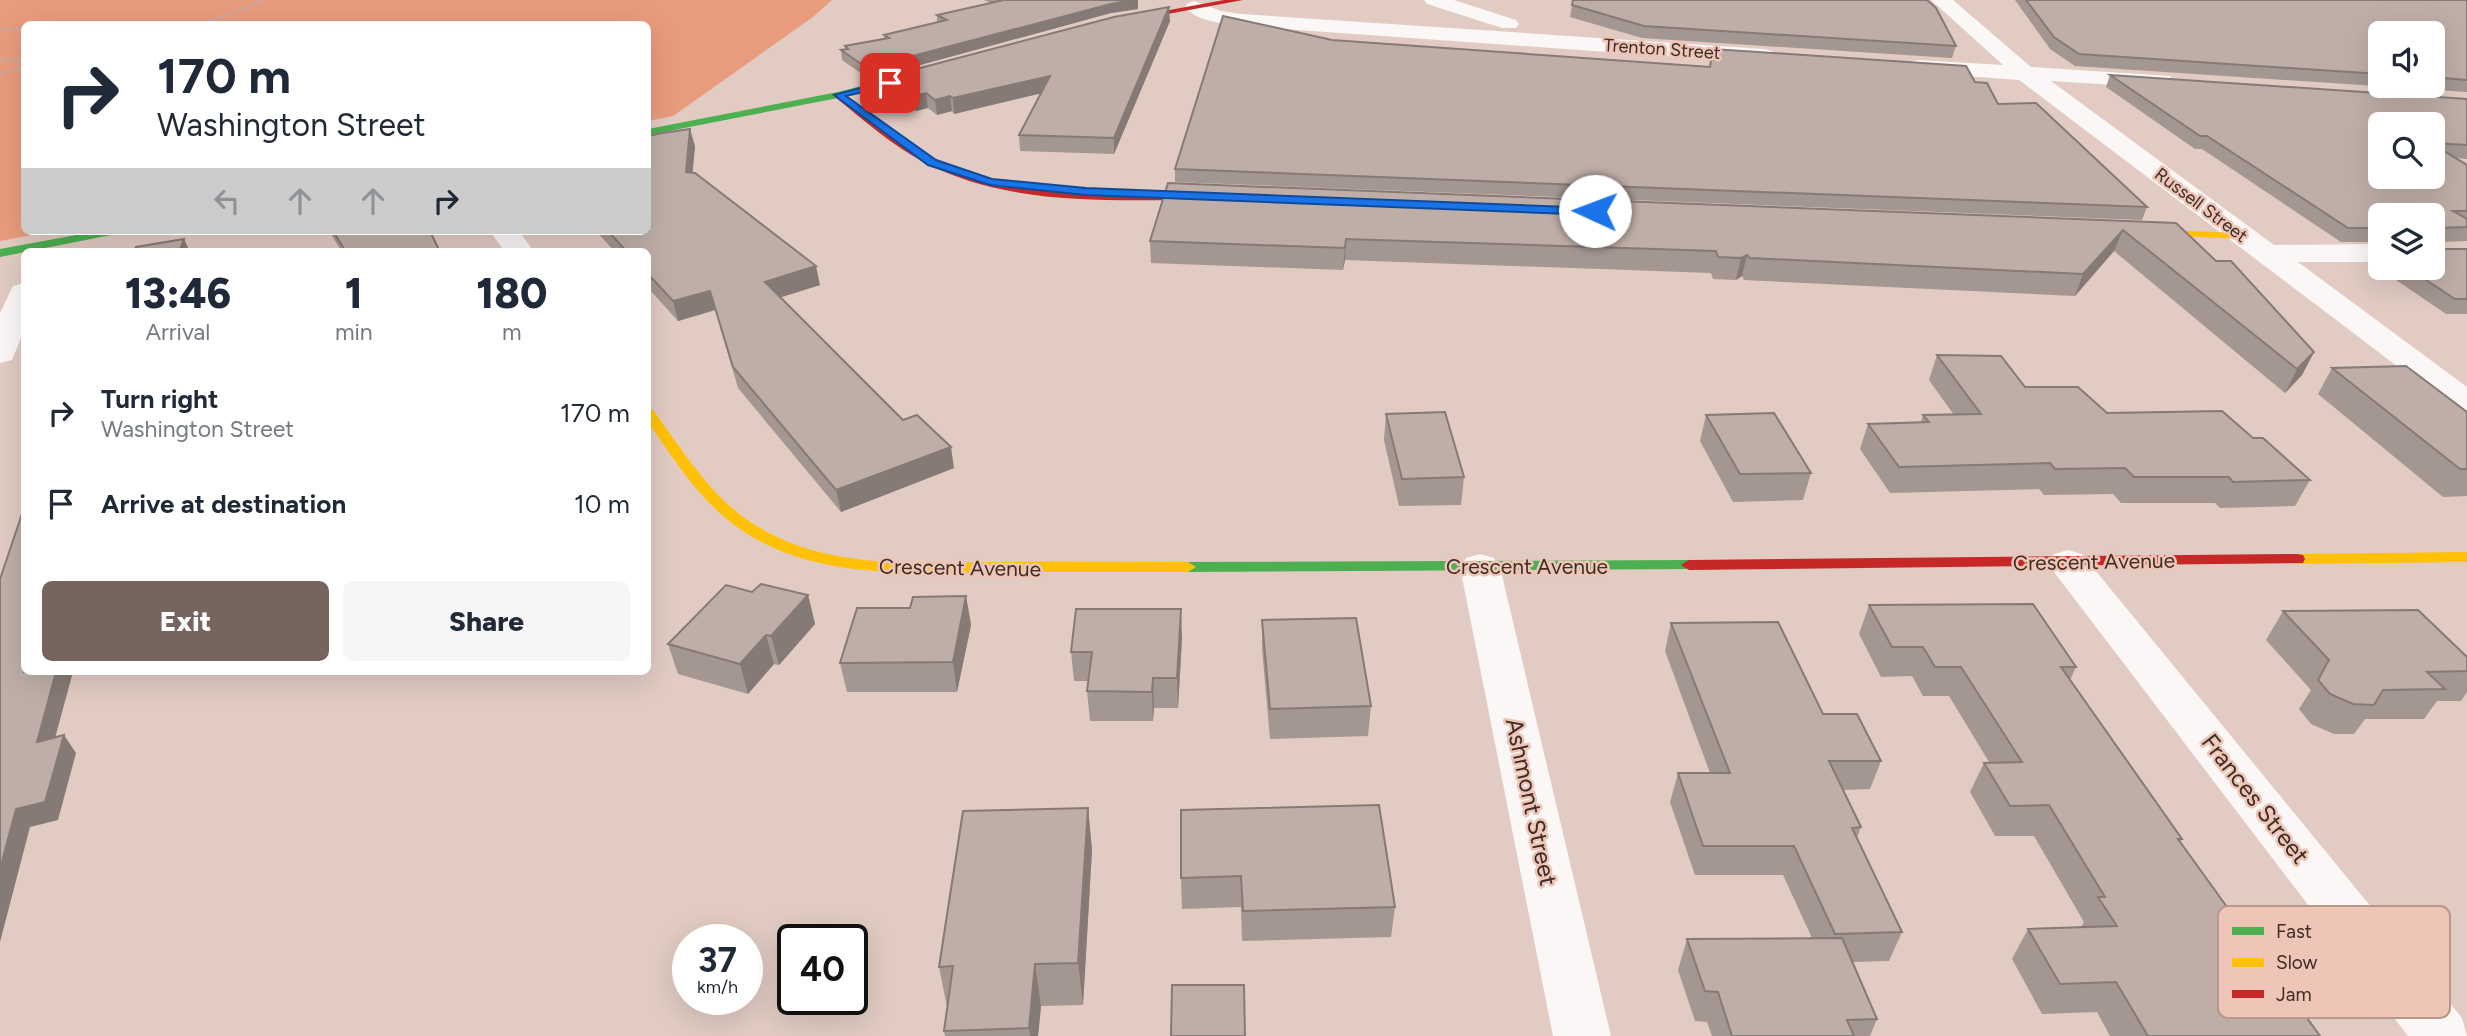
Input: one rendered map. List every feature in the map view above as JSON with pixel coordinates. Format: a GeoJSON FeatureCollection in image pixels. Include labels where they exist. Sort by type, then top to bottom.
{"type":"FeatureCollection","features":[{"type":"Feature","properties":{"kind":"street"},"geometry":{"type":"LineString","coordinates":[[1104,23],[1239,0]]}},
{"type":"Feature","properties":{"kind":"street"},"geometry":{"type":"LineString","coordinates":[[1434,0],[1567,42]]}},
{"type":"Feature","properties":{"kind":"street","name":"Russell Street"},"geometry":{"type":"LineString","coordinates":[[1941,0],[2025,73],[2467,403]]}},
{"type":"Feature","properties":{"kind":"street","name":"Trenton Street"},"geometry":{"type":"LineString","coordinates":[[1195,7],[1216,16],[1241,20],[1790,58]]}},
{"type":"Feature","properties":{"kind":"street"},"geometry":{"type":"LineString","coordinates":[[1901,65],[2190,83]]}},
{"type":"Feature","properties":{"kind":"street"},"geometry":{"type":"LineString","coordinates":[[651,131],[838,95],[950,67]]}},
{"type":"Feature","properties":{"kind":"street"},"geometry":{"type":"LineString","coordinates":[[838,95],[922,157],[973,178],[1050,190],[1234,198]]}},
{"type":"Feature","properties":{"kind":"street"},"geometry":{"type":"LineString","coordinates":[[2118,231],[2242,236]]}},
{"type":"Feature","properties":{"kind":"street"},"geometry":{"type":"LineString","coordinates":[[42,248],[99,235]]}},
{"type":"Feature","properties":{"kind":"street"},"geometry":{"type":"LineString","coordinates":[[0,253],[21,250]]}},
{"type":"Feature","properties":{"kind":"street"},"geometry":{"type":"LineString","coordinates":[[2266,254],[2368,253]]}},
{"type":"Feature","properties":{"kind":"street"},"geometry":{"type":"LineString","coordinates":[[0,354],[21,300]]}},
{"type":"Feature","properties":{"kind":"street","name":"Crescent Avenue"},"geometry":{"type":"LineString","coordinates":[[651,417],[727,512],[763,537],[787,547],[841,562],[901,569],[1480,568],[2467,557]]}},
{"type":"Feature","properties":{"kind":"street","name":"Frances Street"},"geometry":{"type":"LineString","coordinates":[[2068,563],[2339,906]]}},
{"type":"Feature","properties":{"kind":"street","name":"Ashmont Street"},"geometry":{"type":"LineString","coordinates":[[1480,568],[1582,1036]]}},
{"type":"Feature","properties":{"kind":"street","name":"Frances Street"},"geometry":{"type":"LineString","coordinates":[[2428,1018],[2442,1036]]}},
{"type":"Feature","properties":{"kind":"path"},"geometry":{"type":"LineString","coordinates":[[211,21],[264,0]]}},
{"type":"Feature","properties":{"kind":"path"},"geometry":{"type":"LineString","coordinates":[[0,29],[21,28]]}},
{"type":"Feature","properties":{"kind":"path"},"geometry":{"type":"LineString","coordinates":[[0,60],[21,60]]}},
{"type":"Feature","properties":{"kind":"path"},"geometry":{"type":"LineString","coordinates":[[0,74],[21,68]]}},
{"type":"Feature","properties":{"kind":"shaded area"},"geometry":{"type":"Polygon","coordinates":[[[0,0],[832,0],[813,17],[673,116],[651,120],[651,21],[21,21],[21,235],[32,235],[0,241],[0,0]]]}},
{"type":"Feature","properties":{"kind":"building"},"geometry":{"type":"Polygon","coordinates":[[[1004,0],[1133,0],[867,68],[841,50],[848,49],[845,46],[889,38],[884,35],[947,20],[937,15],[1004,0]]]}},
{"type":"Feature","properties":{"kind":"building"},"geometry":{"type":"Polygon","coordinates":[[[1573,0],[1927,0],[1936,8],[1956,46],[1644,26],[1572,5],[1573,0]]]}},
{"type":"Feature","properties":{"kind":"building"},"geometry":{"type":"Polygon","coordinates":[[[2026,0],[2467,0],[2467,80],[2445,78],[2445,21],[2368,21],[2368,73],[2079,54],[2054,37],[2026,0]]]}},
{"type":"Feature","properties":{"kind":"building"},"geometry":{"type":"Polygon","coordinates":[[[1169,7],[1114,138],[1019,135],[1050,76],[935,100],[926,93],[914,96],[886,77],[1114,17],[1169,7]]]}},
{"type":"Feature","properties":{"kind":"building"},"geometry":{"type":"Polygon","coordinates":[[[1223,16],[1332,40],[1710,67],[1713,49],[1966,66],[1975,82],[1987,83],[1998,104],[2036,103],[2147,207],[1175,169],[1223,16]]]}},
{"type":"Feature","properties":{"kind":"building"},"geometry":{"type":"Polygon","coordinates":[[[2110,75],[2368,92],[2368,98],[2467,99],[2467,145],[2445,144],[2445,112],[2368,112],[2368,189],[2445,189],[2445,152],[2467,165],[2467,211],[2453,211],[2467,219],[2467,227],[2445,228],[2445,203],[2368,203],[2368,228],[2348,228],[2207,136],[2200,136],[2110,75]]]}},
{"type":"Feature","properties":{"kind":"building"},"geometry":{"type":"Polygon","coordinates":[[[690,129],[686,172],[695,173],[816,266],[765,282],[903,420],[917,415],[951,447],[836,490],[733,367],[710,291],[673,301],[651,277],[651,248],[623,248],[612,235],[651,235],[651,135],[690,129]]]}},
{"type":"Feature","properties":{"kind":"building"},"geometry":{"type":"Polygon","coordinates":[[[1168,183],[2176,223],[2216,261],[2231,261],[2314,352],[2297,369],[2123,230],[2083,274],[1750,258],[1747,255],[1741,258],[1718,257],[1716,251],[1346,239],[1345,248],[1150,241],[1168,183]]]}},
{"type":"Feature","properties":{"kind":"building"},"geometry":{"type":"Polygon","coordinates":[[[335,235],[432,235],[438,248],[344,248],[335,235]]]}},
{"type":"Feature","properties":{"kind":"building"},"geometry":{"type":"Polygon","coordinates":[[[184,239],[181,248],[136,247],[184,239]]]}},
{"type":"Feature","properties":{"kind":"building"},"geometry":{"type":"Polygon","coordinates":[[[2445,249],[2467,249],[2467,299],[2455,299],[2426,280],[2445,280],[2445,249]]]}},
{"type":"Feature","properties":{"kind":"building"},"geometry":{"type":"Polygon","coordinates":[[[1937,355],[2001,356],[2025,387],[2078,387],[2107,413],[2222,411],[2253,438],[2263,438],[2310,480],[2233,482],[2229,477],[2134,477],[2125,468],[2055,469],[2050,463],[1899,467],[1868,424],[1929,422],[1923,415],[1981,414],[1937,355]]]}},
{"type":"Feature","properties":{"kind":"building"},"geometry":{"type":"Polygon","coordinates":[[[2406,366],[2467,412],[2467,469],[2460,469],[2332,368],[2406,366]]]}},
{"type":"Feature","properties":{"kind":"building"},"geometry":{"type":"Polygon","coordinates":[[[1445,412],[1464,477],[1402,479],[1386,414],[1445,412]]]}},
{"type":"Feature","properties":{"kind":"building"},"geometry":{"type":"Polygon","coordinates":[[[1774,413],[1811,473],[1740,474],[1706,415],[1774,413]]]}},
{"type":"Feature","properties":{"kind":"building"},"geometry":{"type":"Polygon","coordinates":[[[21,517],[21,675],[55,675],[37,742],[64,735],[45,802],[16,809],[0,869],[0,579],[21,517]]]}},
{"type":"Feature","properties":{"kind":"building"},"geometry":{"type":"Polygon","coordinates":[[[761,584],[808,595],[771,636],[766,635],[740,664],[668,644],[726,585],[752,592],[761,584]]]}},
{"type":"Feature","properties":{"kind":"building"},"geometry":{"type":"Polygon","coordinates":[[[966,596],[953,662],[840,663],[857,608],[910,608],[913,597],[966,596]]]}},
{"type":"Feature","properties":{"kind":"building"},"geometry":{"type":"Polygon","coordinates":[[[2033,604],[2076,667],[2061,667],[2226,906],[2218,906],[2218,1018],[2307,1018],[2320,1036],[2148,1036],[2116,982],[2060,984],[2028,929],[2117,926],[2098,897],[2105,897],[2049,805],[2010,806],[1984,763],[2022,762],[1961,667],[1935,667],[1923,647],[1892,647],[1869,605],[2033,604]]]}},
{"type":"Feature","properties":{"kind":"building"},"geometry":{"type":"Polygon","coordinates":[[[1076,609],[1181,609],[1177,678],[1153,678],[1152,692],[1087,691],[1092,652],[1071,652],[1076,609]]]}},
{"type":"Feature","properties":{"kind":"building"},"geometry":{"type":"Polygon","coordinates":[[[2418,610],[2467,657],[2467,671],[2427,672],[2445,689],[2383,690],[2374,705],[2353,704],[2330,694],[2318,680],[2329,660],[2283,611],[2418,610]]]}},
{"type":"Feature","properties":{"kind":"building"},"geometry":{"type":"Polygon","coordinates":[[[1356,618],[1371,706],[1270,709],[1262,620],[1356,618]]]}},
{"type":"Feature","properties":{"kind":"building"},"geometry":{"type":"Polygon","coordinates":[[[1778,622],[1823,714],[1857,714],[1881,761],[1829,761],[1861,827],[1852,828],[1902,932],[1835,934],[1794,846],[1703,846],[1678,773],[1730,773],[1671,623],[1778,622]]]}},
{"type":"Feature","properties":{"kind":"building"},"geometry":{"type":"Polygon","coordinates":[[[1379,805],[1395,907],[1243,911],[1241,876],[1181,878],[1181,810],[1379,805]]]}},
{"type":"Feature","properties":{"kind":"building"},"geometry":{"type":"Polygon","coordinates":[[[1088,808],[1078,963],[1035,964],[1029,1028],[944,1031],[953,966],[939,967],[963,811],[1088,808]]]}},
{"type":"Feature","properties":{"kind":"building"},"geometry":{"type":"Polygon","coordinates":[[[1842,938],[1877,1019],[1847,1020],[1854,1036],[1732,1036],[1718,992],[1705,991],[1687,939],[1842,938]]]}},
{"type":"Feature","properties":{"kind":"building"},"geometry":{"type":"Polygon","coordinates":[[[1172,985],[1244,985],[1245,1036],[1171,1036],[1172,985]]]}},
{"type":"Feature","properties":{"kind":"traffic: fast"},"geometry":{"type":"LineString","coordinates":[[651,131],[838,95],[936,70]]}},
{"type":"Feature","properties":{"kind":"traffic: fast"},"geometry":{"type":"LineString","coordinates":[[26,248],[95,235]]}},
{"type":"Feature","properties":{"kind":"traffic: fast"},"geometry":{"type":"LineString","coordinates":[[0,253],[21,249]]}},
{"type":"Feature","properties":{"kind":"traffic: fast"},"geometry":{"type":"LineString","coordinates":[[1188,567],[1689,565]]}},
{"type":"Feature","properties":{"kind":"traffic: slow"},"geometry":{"type":"LineString","coordinates":[[2134,232],[2242,236]]}},
{"type":"Feature","properties":{"kind":"traffic: slow"},"geometry":{"type":"LineString","coordinates":[[651,417],[690,471],[726,511],[769,540],[800,553],[832,561],[900,568],[1188,567]]}},
{"type":"Feature","properties":{"kind":"traffic: slow"},"geometry":{"type":"LineString","coordinates":[[2297,559],[2467,557]]}},
{"type":"Feature","properties":{"kind":"traffic: jam"},"geometry":{"type":"LineString","coordinates":[[1119,20],[1239,0]]}},
{"type":"Feature","properties":{"kind":"traffic: jam"},"geometry":{"type":"LineString","coordinates":[[838,95],[908,148],[933,163],[966,176],[1036,191],[1109,196],[1217,197]]}},
{"type":"Feature","properties":{"kind":"traffic: jam"},"geometry":{"type":"LineString","coordinates":[[1689,565],[2297,559]]}},
{"type":"Feature","properties":{"kind":"route"},"geometry":{"type":"LineString","coordinates":[[890,83],[838,95],[932,163],[990,182],[1086,192],[1595,211]]}}]}
